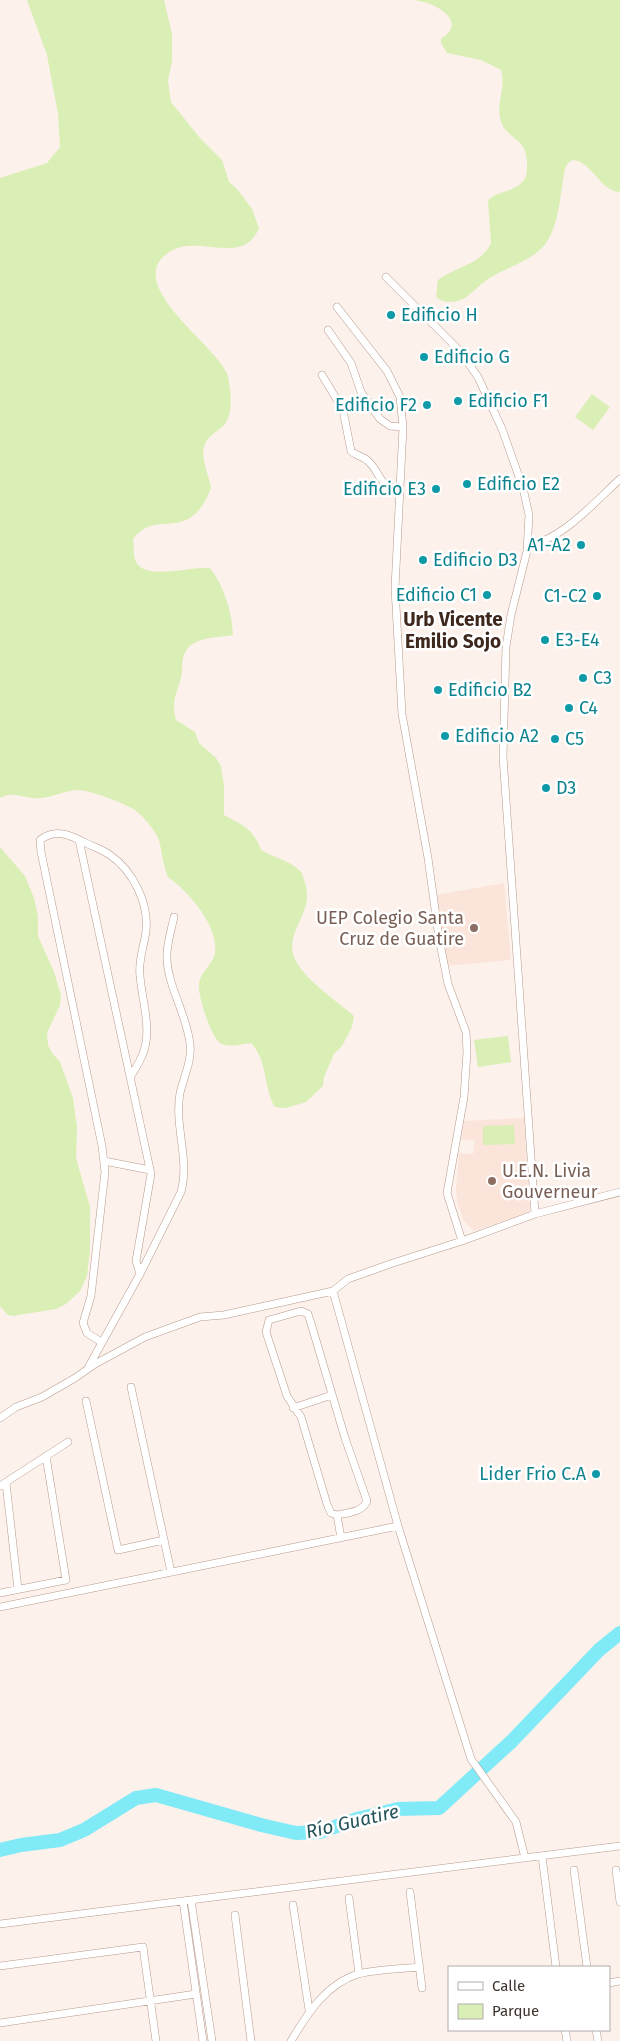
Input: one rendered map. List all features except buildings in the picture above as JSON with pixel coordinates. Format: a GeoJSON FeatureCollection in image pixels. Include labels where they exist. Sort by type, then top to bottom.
{"type":"FeatureCollection","features":[{"type":"Feature","properties":{"kind":"street"},"geometry":{"type":"LineString","coordinates":[[386,277],[459,350],[478,377],[502,428],[523,488],[530,515],[528,544],[511,615],[506,647],[503,757],[535,1214]]}},
{"type":"Feature","properties":{"kind":"street"},"geometry":{"type":"LineString","coordinates":[[336,307],[387,371],[400,397],[403,427],[395,588],[402,714],[448,984],[466,1032],[467,1052],[464,1097],[447,1193],[462,1241]]}},
{"type":"Feature","properties":{"kind":"street"},"geometry":{"type":"LineString","coordinates":[[328,330],[351,364],[361,392],[380,419],[390,426],[403,427]]}},
{"type":"Feature","properties":{"kind":"street"},"geometry":{"type":"LineString","coordinates":[[322,375],[343,410],[351,451],[370,463],[384,484],[388,487],[400,488]]}},
{"type":"Feature","properties":{"kind":"street"},"geometry":{"type":"LineString","coordinates":[[528,544],[540,542],[552,536],[620,479]]}},
{"type":"Feature","properties":{"kind":"street"},"geometry":{"type":"LineString","coordinates":[[101,1342],[87,1333],[83,1323],[90,1296],[105,1172],[104,1161],[41,852],[40,840],[48,834],[61,832],[111,856],[131,877],[143,901],[147,915],[146,932],[139,962],[146,1019],[146,1038],[143,1054],[131,1076]]}},
{"type":"Feature","properties":{"kind":"street"},"geometry":{"type":"LineString","coordinates":[[80,840],[150,1170],[136,1261],[140,1274]]}},
{"type":"Feature","properties":{"kind":"street"},"geometry":{"type":"LineString","coordinates":[[87,1369],[140,1274],[181,1192],[185,1179],[179,1110],[180,1093],[189,1065],[191,1047],[188,1029],[169,971],[167,958],[174,917]]}},
{"type":"Feature","properties":{"kind":"street"},"geometry":{"type":"LineString","coordinates":[[104,1161],[150,1170]]}},
{"type":"Feature","properties":{"kind":"street"},"geometry":{"type":"LineString","coordinates":[[0,1418],[16,1407],[42,1397],[87,1369],[145,1337],[200,1318],[224,1315],[333,1291],[348,1279],[462,1241],[535,1214],[620,1192]]}},
{"type":"Feature","properties":{"kind":"street"},"geometry":{"type":"LineString","coordinates":[[333,1291],[398,1526],[471,1759],[516,1822],[526,1858]]}},
{"type":"Feature","properties":{"kind":"street"},"geometry":{"type":"LineString","coordinates":[[300,1311],[308,1314],[332,1395],[367,1501],[360,1509],[337,1515],[331,1513],[327,1504],[301,1417],[286,1396],[266,1332],[268,1323],[273,1318],[300,1311]]}},
{"type":"Feature","properties":{"kind":"street"},"geometry":{"type":"LineString","coordinates":[[131,1387],[172,1572]]}},
{"type":"Feature","properties":{"kind":"street"},"geometry":{"type":"LineString","coordinates":[[294,1408],[332,1395]]}},
{"type":"Feature","properties":{"kind":"street"},"geometry":{"type":"LineString","coordinates":[[86,1401],[118,1550],[164,1540]]}},
{"type":"Feature","properties":{"kind":"street"},"geometry":{"type":"LineString","coordinates":[[18,1589],[3,1484],[68,1442]]}},
{"type":"Feature","properties":{"kind":"street"},"geometry":{"type":"LineString","coordinates":[[0,1593],[66,1580],[46,1456]]}},
{"type":"Feature","properties":{"kind":"street"},"geometry":{"type":"LineString","coordinates":[[337,1515],[341,1538]]}},
{"type":"Feature","properties":{"kind":"street"},"geometry":{"type":"LineString","coordinates":[[0,1607],[398,1526]]}},
{"type":"Feature","properties":{"kind":"street"},"geometry":{"type":"LineString","coordinates":[[0,1924],[620,1846]]}},
{"type":"Feature","properties":{"kind":"street"},"geometry":{"type":"LineString","coordinates":[[542,1856],[556,1966]]}},
{"type":"Feature","properties":{"kind":"street"},"geometry":{"type":"LineString","coordinates":[[574,1870],[587,1966]]}},
{"type":"Feature","properties":{"kind":"street"},"geometry":{"type":"LineString","coordinates":[[616,1870],[620,1902]]}},
{"type":"Feature","properties":{"kind":"street"},"geometry":{"type":"LineString","coordinates":[[410,1892],[422,1988]]}},
{"type":"Feature","properties":{"kind":"street"},"geometry":{"type":"LineString","coordinates":[[349,1898],[359,1974]]}},
{"type":"Feature","properties":{"kind":"street"},"geometry":{"type":"LineString","coordinates":[[192,1900],[212,2041]]}},
{"type":"Feature","properties":{"kind":"street"},"geometry":{"type":"LineString","coordinates":[[183,1901],[203,2041]]}},
{"type":"Feature","properties":{"kind":"street"},"geometry":{"type":"LineString","coordinates":[[293,1905],[309,2010]]}},
{"type":"Feature","properties":{"kind":"street"},"geometry":{"type":"LineString","coordinates":[[235,1915],[251,2041]]}},
{"type":"Feature","properties":{"kind":"street"},"geometry":{"type":"LineString","coordinates":[[0,1966],[143,1947],[156,2041]]}},
{"type":"Feature","properties":{"kind":"street"},"geometry":{"type":"LineString","coordinates":[[291,2041],[309,2010],[331,1990],[347,1979],[359,1974],[420,1967]]}},
{"type":"Feature","properties":{"kind":"street"},"geometry":{"type":"LineString","coordinates":[[0,2023],[196,1994]]}},
{"type":"Feature","properties":{"kind":"shaded area","name":"UEP Colegio Santa Cruz de Guatire"},"geometry":{"type":"Polygon","coordinates":[[[504,883],[511,960],[446,966],[436,895],[504,883]]]}},
{"type":"Feature","properties":{"kind":"shaded area","name":"U.E.N. Livia Gouverneur"},"geometry":{"type":"Polygon","coordinates":[[[524,1118],[530,1212],[474,1231],[464,1221],[458,1205],[456,1190],[459,1153],[473,1154],[475,1141],[461,1139],[464,1121],[524,1118]]]}},
{"type":"Feature","properties":{"kind":"green space"},"geometry":{"type":"Polygon","coordinates":[[[27,0],[164,0],[172,34],[172,61],[168,81],[171,102],[200,138],[222,160],[229,182],[238,190],[252,209],[259,228],[252,239],[243,246],[232,248],[182,247],[171,251],[158,264],[156,279],[163,296],[176,314],[220,362],[227,374],[230,386],[230,407],[224,425],[205,443],[203,452],[204,463],[211,488],[202,506],[193,516],[183,521],[152,526],[142,530],[133,539],[135,560],[141,568],[159,572],[210,568],[223,591],[229,608],[233,635],[198,641],[187,649],[183,658],[182,675],[175,699],[176,720],[195,732],[199,743],[216,758],[221,766],[224,786],[224,815],[251,832],[261,850],[292,865],[301,872],[307,896],[306,905],[293,939],[294,957],[304,973],[312,981],[354,1016],[352,1027],[342,1046],[334,1054],[324,1077],[323,1086],[306,1102],[286,1108],[275,1107],[260,1058],[251,1043],[227,1045],[220,1043],[213,1033],[205,1015],[199,988],[200,979],[215,953],[212,932],[193,900],[168,877],[159,840],[145,820],[135,810],[123,804],[98,794],[77,790],[40,798],[10,795],[0,798],[0,178],[47,163],[60,147],[58,114],[47,55],[27,0]]]}},
{"type":"Feature","properties":{"kind":"green space"},"geometry":{"type":"Polygon","coordinates":[[[413,0],[620,0],[620,191],[617,192],[606,187],[584,164],[573,160],[565,169],[557,217],[546,243],[534,255],[495,275],[465,298],[455,302],[444,301],[436,297],[438,280],[474,261],[487,250],[491,243],[488,201],[495,195],[515,187],[524,180],[527,171],[527,156],[522,145],[505,130],[502,124],[499,110],[503,84],[501,70],[481,60],[447,53],[441,43],[441,39],[449,32],[452,25],[450,19],[438,8],[413,0]]]}},
{"type":"Feature","properties":{"kind":"green space"},"geometry":{"type":"Polygon","coordinates":[[[592,394],[610,407],[593,430],[575,417],[592,394]]]}},
{"type":"Feature","properties":{"kind":"green space"},"geometry":{"type":"Polygon","coordinates":[[[0,847],[25,876],[34,898],[38,916],[38,936],[54,972],[61,995],[60,1005],[47,1033],[48,1045],[60,1062],[73,1098],[77,1127],[76,1158],[90,1207],[90,1250],[87,1276],[80,1291],[66,1304],[56,1309],[13,1316],[8,1315],[0,1306],[0,847]]]}},
{"type":"Feature","properties":{"kind":"green space"},"geometry":{"type":"Polygon","coordinates":[[[508,1036],[511,1062],[478,1067],[474,1040],[508,1036]]]}},
{"type":"Feature","properties":{"kind":"green space"},"geometry":{"type":"Polygon","coordinates":[[[514,1125],[515,1144],[483,1145],[483,1126],[514,1125]]]}},
{"type":"Feature","properties":{"kind":"waterway","name":"Río Guatire"},"geometry":{"type":"LineString","coordinates":[[0,1850],[60,1840],[84,1830],[136,1798],[156,1795],[296,1833],[320,1832],[357,1819],[398,1809],[439,1808],[512,1741],[599,1650],[620,1633]]}},
{"type":"Feature","properties":{"kind":"place","name":"Edificio H"},"geometry":{"type":"Point","coordinates":[391,315]}},
{"type":"Feature","properties":{"kind":"place","name":"Edificio G"},"geometry":{"type":"Point","coordinates":[424,357]}},
{"type":"Feature","properties":{"kind":"place","name":"Edificio F1"},"geometry":{"type":"Point","coordinates":[458,401]}},
{"type":"Feature","properties":{"kind":"place","name":"Edificio F2"},"geometry":{"type":"Point","coordinates":[427,405]}},
{"type":"Feature","properties":{"kind":"place","name":"Edificio E2"},"geometry":{"type":"Point","coordinates":[467,484]}},
{"type":"Feature","properties":{"kind":"place","name":"Edificio E3"},"geometry":{"type":"Point","coordinates":[436,489]}},
{"type":"Feature","properties":{"kind":"place","name":"A1-A2"},"geometry":{"type":"Point","coordinates":[581,545]}},
{"type":"Feature","properties":{"kind":"place","name":"Edificio D3"},"geometry":{"type":"Point","coordinates":[423,560]}},
{"type":"Feature","properties":{"kind":"place","name":"Edificio C1"},"geometry":{"type":"Point","coordinates":[487,595]}},
{"type":"Feature","properties":{"kind":"place","name":"C1-C2"},"geometry":{"type":"Point","coordinates":[597,596]}},
{"type":"Feature","properties":{"kind":"place","name":"E3-E4"},"geometry":{"type":"Point","coordinates":[545,640]}},
{"type":"Feature","properties":{"kind":"place","name":"C3"},"geometry":{"type":"Point","coordinates":[583,678]}},
{"type":"Feature","properties":{"kind":"place","name":"Edificio B2"},"geometry":{"type":"Point","coordinates":[438,690]}},
{"type":"Feature","properties":{"kind":"place","name":"C4"},"geometry":{"type":"Point","coordinates":[569,708]}},
{"type":"Feature","properties":{"kind":"place","name":"Edificio A2"},"geometry":{"type":"Point","coordinates":[445,736]}},
{"type":"Feature","properties":{"kind":"place","name":"C5"},"geometry":{"type":"Point","coordinates":[555,739]}},
{"type":"Feature","properties":{"kind":"place","name":"D3"},"geometry":{"type":"Point","coordinates":[546,788]}},
{"type":"Feature","properties":{"kind":"place","name":"UEP Colegio Santa Cruz de Guatire"},"geometry":{"type":"Point","coordinates":[474,928]}},
{"type":"Feature","properties":{"kind":"place","name":"U.E.N. Livia Gouverneur"},"geometry":{"type":"Point","coordinates":[492,1181]}},
{"type":"Feature","properties":{"kind":"place","name":"Lider Frio C.A"},"geometry":{"type":"Point","coordinates":[596,1474]}},
{"type":"Feature","properties":{"kind":"district","name":"Urb Vicente Emilio Sojo"},"geometry":{"type":"Point","coordinates":[453,630]}}]}
